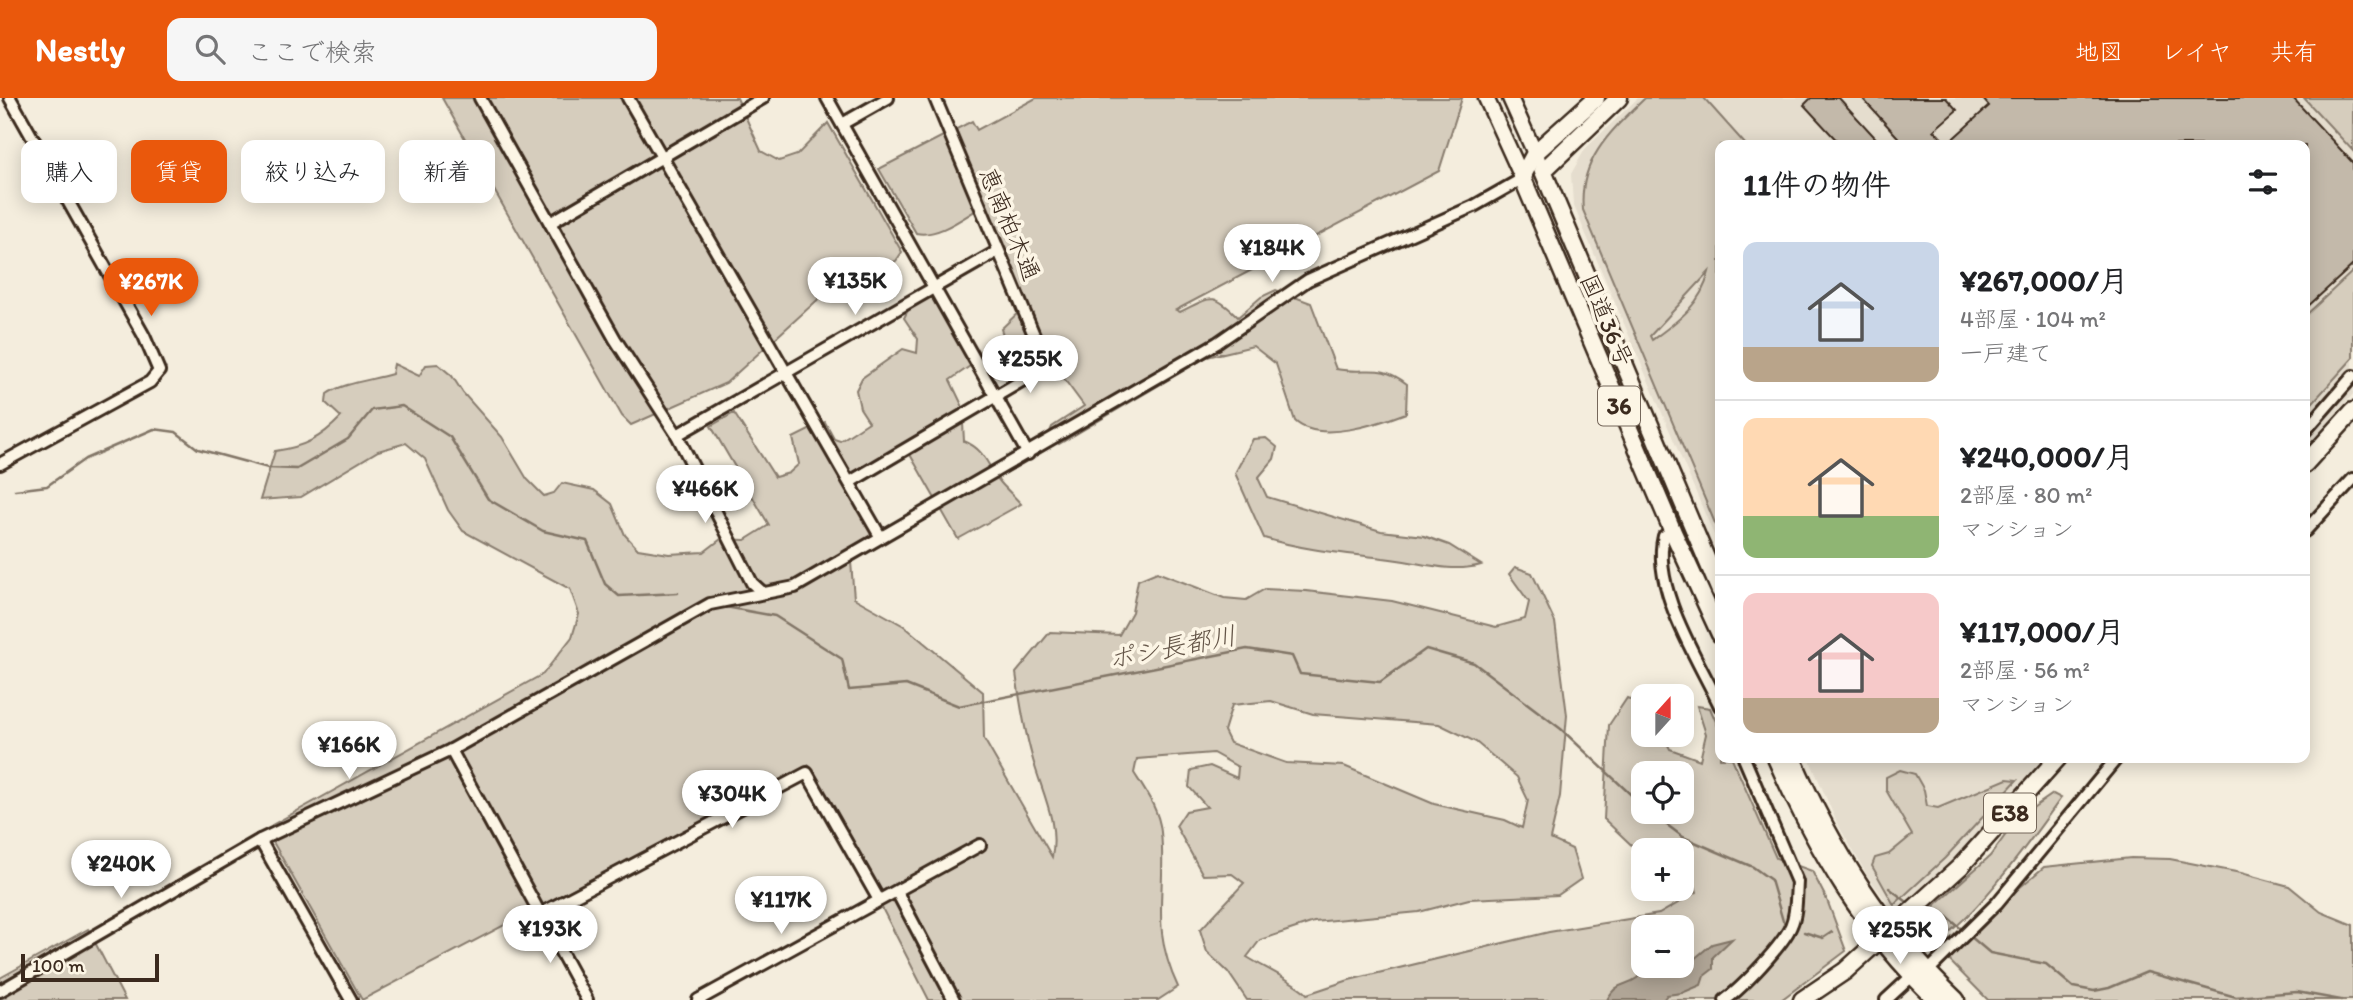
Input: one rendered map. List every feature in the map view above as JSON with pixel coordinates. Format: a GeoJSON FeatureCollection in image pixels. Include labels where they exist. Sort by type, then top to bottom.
{"type":"FeatureCollection","features":[{"type":"Feature","properties":{"kind":"highway"},"geometry":{"type":"LineString","coordinates":[[1522,177],[1535,153],[1596,98]]}},
{"type":"Feature","properties":{"kind":"highway"},"geometry":{"type":"LineString","coordinates":[[1543,171],[1619,98]]}},
{"type":"Feature","properties":{"kind":"highway","name":"国道36号"},"geometry":{"type":"LineString","coordinates":[[1543,171],[1715,579]]}},
{"type":"Feature","properties":{"kind":"highway","name":"国道36号"},"geometry":{"type":"LineString","coordinates":[[1522,177],[1673,532],[1715,623]]}},
{"type":"Feature","properties":{"kind":"highway"},"geometry":{"type":"LineString","coordinates":[[2310,458],[2353,411]]}},
{"type":"Feature","properties":{"kind":"highway"},"geometry":{"type":"LineString","coordinates":[[1778,763],[1819,849],[1850,899],[1922,971],[1956,1000]]}},
{"type":"Feature","properties":{"kind":"highway"},"geometry":{"type":"LineString","coordinates":[[1796,763],[1859,887],[1922,971],[1937,1000]]}},
{"type":"Feature","properties":{"kind":"highway","name":"E38"},"geometry":{"type":"LineString","coordinates":[[1808,1000],[1845,971],[1960,867],[2054,763]]}},
{"type":"Feature","properties":{"kind":"highway","name":"E38"},"geometry":{"type":"LineString","coordinates":[[1801,1000],[1845,971]]}},
{"type":"Feature","properties":{"kind":"main road"},"geometry":{"type":"LineString","coordinates":[[1486,98],[1522,177]]}},
{"type":"Feature","properties":{"kind":"main road"},"geometry":{"type":"LineString","coordinates":[[1510,98],[1543,171]]}},
{"type":"Feature","properties":{"kind":"street"},"geometry":{"type":"LineString","coordinates":[[0,464],[150,382],[159,371],[144,336],[10,98]]}},
{"type":"Feature","properties":{"kind":"street"},"geometry":{"type":"LineString","coordinates":[[628,98],[789,373],[880,536]]}},
{"type":"Feature","properties":{"kind":"street"},"geometry":{"type":"LineString","coordinates":[[550,223],[763,98]]}},
{"type":"Feature","properties":{"kind":"street"},"geometry":{"type":"LineString","coordinates":[[827,98],[937,288],[1028,454]]}},
{"type":"Feature","properties":{"kind":"street"},"geometry":{"type":"LineString","coordinates":[[842,124],[888,98]]}},
{"type":"Feature","properties":{"kind":"street","name":"恵南柏木通"},"geometry":{"type":"LineString","coordinates":[[935,98],[1047,366],[996,396]]}},
{"type":"Feature","properties":{"kind":"street"},"geometry":{"type":"LineString","coordinates":[[482,99],[615,339],[677,435],[752,583],[763,593]]}},
{"type":"Feature","properties":{"kind":"street"},"geometry":{"type":"LineString","coordinates":[[0,991],[260,840],[451,750],[710,604],[794,587],[1217,343],[1308,280],[1474,206],[1522,177],[1543,171]]}},
{"type":"Feature","properties":{"kind":"street"},"geometry":{"type":"LineString","coordinates":[[677,435],[998,251]]}},
{"type":"Feature","properties":{"kind":"street"},"geometry":{"type":"LineString","coordinates":[[2310,425],[2353,376]]}},
{"type":"Feature","properties":{"kind":"street"},"geometry":{"type":"LineString","coordinates":[[850,482],[996,396]]}},
{"type":"Feature","properties":{"kind":"street"},"geometry":{"type":"LineString","coordinates":[[2310,526],[2353,479]]}},
{"type":"Feature","properties":{"kind":"street"},"geometry":{"type":"LineString","coordinates":[[1673,532],[1664,536],[1660,551],[1662,578],[1715,695]]}},
{"type":"Feature","properties":{"kind":"street"},"geometry":{"type":"LineString","coordinates":[[451,750],[587,1000]]}},
{"type":"Feature","properties":{"kind":"street"},"geometry":{"type":"LineString","coordinates":[[1725,1000],[1784,938],[1792,924],[1796,901],[1797,882],[1746,763]]}},
{"type":"Feature","properties":{"kind":"street"},"geometry":{"type":"LineString","coordinates":[[1886,1000],[1997,903],[2113,763]]}},
{"type":"Feature","properties":{"kind":"street"},"geometry":{"type":"LineString","coordinates":[[540,914],[807,773],[879,901]]}},
{"type":"Feature","properties":{"kind":"street"},"geometry":{"type":"LineString","coordinates":[[260,840],[351,1000]]}},
{"type":"Feature","properties":{"kind":"street"},"geometry":{"type":"LineString","coordinates":[[698,1000],[980,845]]}},
{"type":"Feature","properties":{"kind":"street"},"geometry":{"type":"LineString","coordinates":[[897,892],[954,1000]]}},
{"type":"Feature","properties":{"kind":"shaded area"},"geometry":{"type":"Polygon","coordinates":[[[442,98],[737,98],[761,151],[779,161],[797,155],[828,123],[902,252],[896,261],[836,283],[726,383],[631,425],[622,416],[495,192],[495,140],[466,140],[442,98]]]}},
{"type":"Feature","properties":{"kind":"shaded area"},"geometry":{"type":"Polygon","coordinates":[[[1036,98],[1462,98],[1439,171],[1176,310],[1180,312],[1211,299],[1222,303],[1238,317],[1261,297],[1276,290],[1311,303],[1336,369],[1380,371],[1397,377],[1407,384],[1406,413],[1350,429],[1319,431],[1306,428],[1295,421],[1276,364],[1253,346],[1207,357],[1059,444],[1049,434],[1052,427],[1084,406],[1053,364],[1010,379],[998,372],[1003,335],[1001,329],[1026,305],[983,206],[942,230],[916,233],[879,169],[972,121],[977,130],[1036,98]]]}},
{"type":"Feature","properties":{"kind":"shaded area"},"geometry":{"type":"Polygon","coordinates":[[[1638,98],[2353,98],[2353,394],[2310,443],[2310,140],[1715,140],[1715,537],[1573,204],[1571,174],[1585,149],[1638,98]]]}},
{"type":"Feature","properties":{"kind":"shaded area"},"geometry":{"type":"Polygon","coordinates":[[[1645,98],[1704,98],[1742,140],[1715,140],[1715,523],[1583,210],[1586,176],[1600,147],[1645,98]],[[1709,272],[1650,336],[1652,340],[1687,311],[1700,294],[1709,272]]]}},
{"type":"Feature","properties":{"kind":"shaded area"},"geometry":{"type":"Polygon","coordinates":[[[2304,98],[2353,98],[2353,151],[2304,98]]]}},
{"type":"Feature","properties":{"kind":"shaded area"},"geometry":{"type":"Polygon","coordinates":[[[2353,271],[2353,358],[2310,405],[2310,311],[2353,271]]]}},
{"type":"Feature","properties":{"kind":"shaded area"},"geometry":{"type":"Polygon","coordinates":[[[933,295],[973,364],[950,380],[962,405],[964,441],[982,454],[1001,483],[1021,504],[958,539],[904,444],[844,480],[874,533],[870,547],[851,562],[854,598],[904,626],[983,692],[984,739],[1052,857],[1054,844],[1049,808],[1033,760],[1016,673],[1050,632],[1119,635],[1132,612],[1138,580],[1157,572],[1224,598],[1246,600],[1265,589],[1306,591],[1392,601],[1496,627],[1525,619],[1529,602],[1509,574],[1515,567],[1532,573],[1555,622],[1567,715],[1560,796],[1550,839],[1572,849],[1581,879],[1558,895],[1469,899],[1419,912],[1314,922],[1260,940],[1247,957],[1307,994],[1349,980],[1549,932],[1631,919],[1631,978],[1694,978],[1694,915],[1653,915],[1681,901],[1694,901],[1694,894],[1697,892],[1694,881],[1694,838],[1631,838],[1631,845],[1604,819],[1609,725],[1627,698],[1631,700],[1631,747],[1669,747],[1700,760],[1706,734],[1697,706],[1710,708],[1715,720],[1715,763],[1734,763],[1776,858],[1812,871],[1827,900],[1846,951],[1781,1000],[1247,1000],[1228,972],[1207,952],[1200,930],[1244,883],[1232,874],[1203,875],[1176,826],[1186,811],[1207,807],[1189,787],[1191,770],[1210,766],[1237,778],[1238,767],[1213,753],[1137,759],[1134,773],[1151,801],[1160,824],[1161,927],[1169,965],[1178,987],[1158,1000],[929,1000],[809,765],[362,1000],[273,842],[272,825],[543,674],[572,637],[579,614],[570,589],[463,531],[448,510],[425,459],[406,443],[378,451],[301,497],[260,500],[275,451],[311,440],[341,417],[326,403],[327,394],[334,390],[392,374],[394,364],[419,376],[426,365],[438,364],[452,376],[463,393],[502,437],[527,479],[544,496],[554,493],[562,483],[594,490],[612,504],[625,535],[638,549],[669,554],[704,552],[721,539],[745,540],[769,525],[711,426],[734,413],[775,477],[789,473],[799,464],[793,438],[825,422],[834,439],[840,441],[869,422],[860,408],[856,390],[862,378],[903,349],[917,353],[918,339],[904,318],[909,308],[933,295]],[[1271,701],[1232,705],[1224,731],[1230,743],[1286,763],[1344,766],[1434,804],[1505,820],[1522,828],[1528,800],[1517,777],[1476,742],[1439,724],[1313,714],[1271,701]]]}},
{"type":"Feature","properties":{"kind":"shaded area"},"geometry":{"type":"Polygon","coordinates":[[[1266,438],[1277,447],[1274,459],[1258,478],[1267,497],[1381,531],[1424,536],[1449,545],[1481,565],[1445,568],[1338,553],[1264,538],[1235,473],[1253,439],[1266,438]]]}},
{"type":"Feature","properties":{"kind":"shaded area"},"geometry":{"type":"Polygon","coordinates":[[[1811,763],[2039,763],[1954,859],[1897,916],[1867,875],[1837,823],[1811,763]]]}},
{"type":"Feature","properties":{"kind":"shaded area"},"geometry":{"type":"Polygon","coordinates":[[[1900,770],[1915,774],[1924,790],[1927,806],[1938,808],[2007,779],[2017,780],[1945,858],[1894,905],[1872,866],[1875,858],[1889,854],[1912,835],[1886,790],[1886,777],[1900,770]]]}},
{"type":"Feature","properties":{"kind":"shaded area"},"geometry":{"type":"Polygon","coordinates":[[[2053,794],[2061,798],[1981,902],[1944,936],[1928,946],[1914,924],[1990,856],[2018,818],[2053,794]]]}},
{"type":"Feature","properties":{"kind":"shaded area"},"geometry":{"type":"Polygon","coordinates":[[[2131,858],[2170,859],[2289,886],[2321,912],[2353,925],[2353,1000],[1988,1000],[1942,953],[2044,867],[2131,858]]]}},
{"type":"Feature","properties":{"kind":"shaded area"},"geometry":{"type":"Polygon","coordinates":[[[88,929],[125,1000],[0,1000],[0,978],[88,929]]]}},
{"type":"Feature","properties":{"kind":"shaded area"},"geometry":{"type":"Polygon","coordinates":[[[1732,939],[1713,957],[1713,969],[1704,976],[1701,985],[1682,993],[1667,995],[1663,1000],[1607,1000],[1618,987],[1637,978],[1694,978],[1694,959],[1712,944],[1732,939]]]}},
{"type":"Feature","properties":{"kind":"building"},"geometry":{"type":"Polygon","coordinates":[[[1811,98],[1839,98],[1877,140],[1836,140],[1804,105],[1811,98]]]}},
{"type":"Feature","properties":{"kind":"building"},"geometry":{"type":"Polygon","coordinates":[[[1862,98],[1946,98],[1957,110],[1934,130],[1943,140],[1900,140],[1862,98]]]}},
{"type":"Feature","properties":{"kind":"building"},"geometry":{"type":"Polygon","coordinates":[[[1982,98],[2293,98],[2353,163],[2353,265],[2310,304],[2310,140],[1951,140],[1989,106],[1982,98]]]}},
{"type":"Feature","properties":{"kind":"waterway","name":"ポシ長都川"},"geometry":{"type":"LineString","coordinates":[[15,490],[47,486],[85,459],[154,429],[176,432],[198,449],[268,468],[297,469],[348,439],[372,410],[402,406],[450,437],[488,499],[543,531],[587,541],[605,584],[619,596],[678,593]]}},
{"type":"Feature","properties":{"kind":"waterway","name":"ポシ長都川"},"geometry":{"type":"LineString","coordinates":[[720,606],[775,616],[842,659],[849,690],[906,685],[959,706],[1247,649],[1292,656],[1300,674],[1380,682],[1426,649],[1474,663],[1561,729],[1631,795]]}},
{"type":"Feature","properties":{"kind":"waterway","name":"ポシ長都川"},"geometry":{"type":"LineString","coordinates":[[1666,824],[1683,837],[1753,867],[1771,880],[1783,921]]}},
{"type":"Feature","properties":{"kind":"waterway","name":"ポシ長都川"},"geometry":{"type":"LineString","coordinates":[[1889,888],[1911,905]]}},
{"type":"Feature","properties":{"kind":"waterway","name":"ポシ長都川"},"geometry":{"type":"LineString","coordinates":[[1919,912],[1923,915],[1946,916],[1965,932]]}},
{"type":"Feature","properties":{"kind":"waterway","name":"ポシ長都川"},"geometry":{"type":"LineString","coordinates":[[1804,932],[1823,938],[1832,932]]}},
{"type":"Feature","properties":{"kind":"waterway","name":"ポシ長都川"},"geometry":{"type":"LineString","coordinates":[[1970,936],[1990,953],[2046,964],[2073,987],[2094,991],[2109,988],[2147,972],[2236,997],[2297,992],[2341,1000]]}}]}
